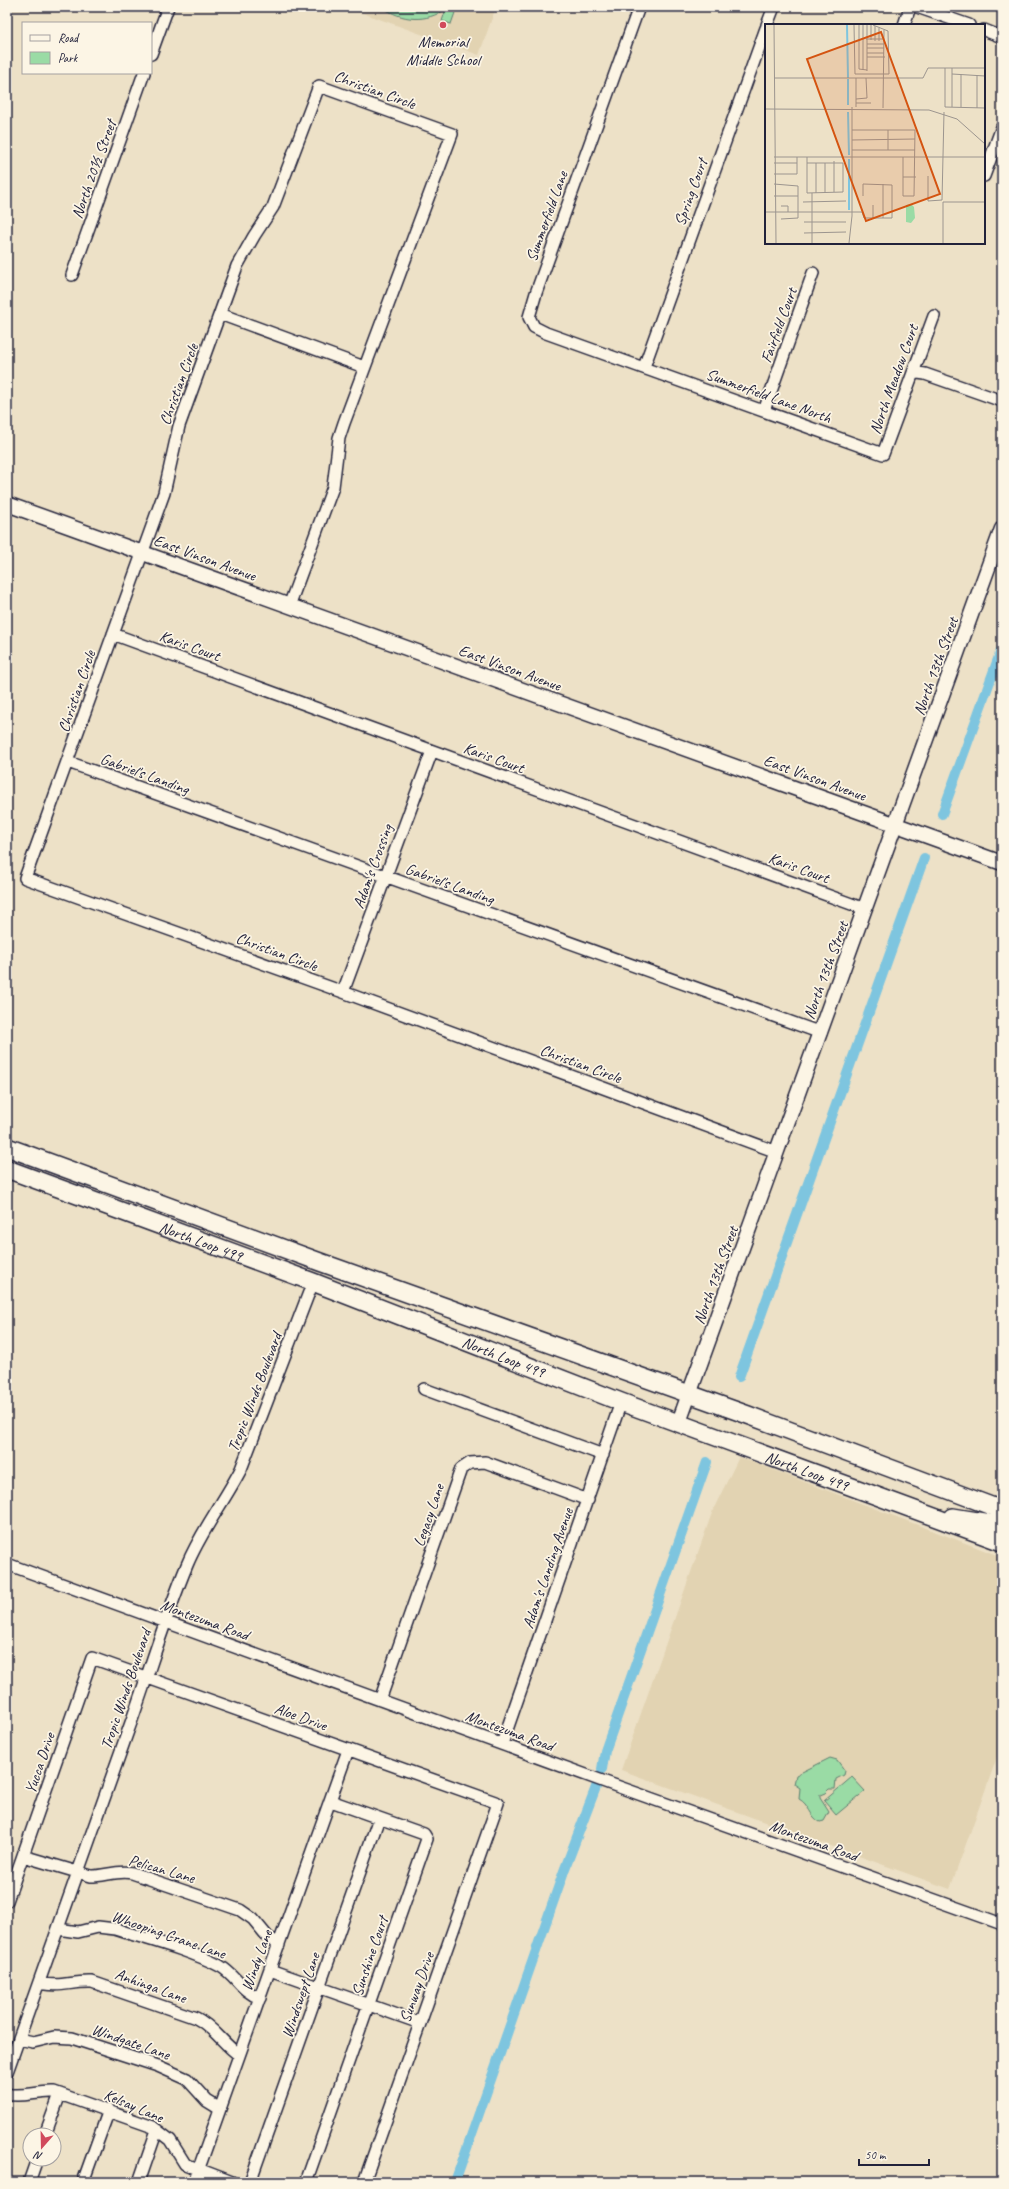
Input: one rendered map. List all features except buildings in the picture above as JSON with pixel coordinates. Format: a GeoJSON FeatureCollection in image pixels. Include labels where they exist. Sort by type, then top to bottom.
{"type":"FeatureCollection","features":[{"type":"Feature","properties":{"kind":"main road","name":"North Loop 499"},"geometry":{"type":"LineString","coordinates":[[7,1147],[320,1262],[689,1394],[1002,1510]]}},
{"type":"Feature","properties":{"kind":"main road","name":"North Loop 499"},"geometry":{"type":"LineString","coordinates":[[7,1169],[313,1282],[621,1402],[679,1422],[1002,1542]]}},
{"type":"Feature","properties":{"kind":"main road"},"geometry":{"type":"LineString","coordinates":[[313,1282],[321,1275],[412,1305],[464,1313]]}},
{"type":"Feature","properties":{"kind":"main road"},"geometry":{"type":"LineString","coordinates":[[935,1517],[957,1516],[1002,1525]]}},
{"type":"Feature","properties":{"kind":"street"},"geometry":{"type":"LineString","coordinates":[[152,51],[168,7]]}},
{"type":"Feature","properties":{"kind":"street","name":"Summerfield Lane"},"geometry":{"type":"LineString","coordinates":[[639,7],[538,286],[529,317],[534,327],[540,330],[644,367]]}},
{"type":"Feature","properties":{"kind":"street"},"geometry":{"type":"LineString","coordinates":[[767,24],[774,7]]}},
{"type":"Feature","properties":{"kind":"street"},"geometry":{"type":"LineString","coordinates":[[904,24],[910,7]]}},
{"type":"Feature","properties":{"kind":"street"},"geometry":{"type":"LineString","coordinates":[[917,7],[966,24]]}},
{"type":"Feature","properties":{"kind":"street"},"geometry":{"type":"LineString","coordinates":[[985,30],[1002,37]]}},
{"type":"Feature","properties":{"kind":"street","name":"Spring Court"},"geometry":{"type":"LineString","coordinates":[[644,367],[765,31]]}},
{"type":"Feature","properties":{"kind":"street","name":"North 20½ Street"},"geometry":{"type":"LineString","coordinates":[[72,276],[144,74]]}},
{"type":"Feature","properties":{"kind":"street","name":"Christian Circle"},"geometry":{"type":"LineString","coordinates":[[364,367],[452,134],[319,86],[273,207],[254,236],[238,266],[220,314],[179,426],[164,493],[25,878],[343,992],[777,1152]]}},
{"type":"Feature","properties":{"kind":"street"},"geometry":{"type":"LineString","coordinates":[[985,173],[1002,127]]}},
{"type":"Feature","properties":{"kind":"street","name":"Fairfield Court"},"geometry":{"type":"LineString","coordinates":[[764,411],[813,273]]}},
{"type":"Feature","properties":{"kind":"street"},"geometry":{"type":"LineString","coordinates":[[220,314],[364,367],[339,438],[333,486],[289,606]]}},
{"type":"Feature","properties":{"kind":"street","name":"North Meadow Court"},"geometry":{"type":"LineString","coordinates":[[883,454],[910,379],[914,374],[934,316]]}},
{"type":"Feature","properties":{"kind":"street","name":"Summerfield Lane North"},"geometry":{"type":"LineString","coordinates":[[644,367],[883,454]]}},
{"type":"Feature","properties":{"kind":"street"},"geometry":{"type":"LineString","coordinates":[[914,374],[925,374],[1002,400]]}},
{"type":"Feature","properties":{"kind":"street","name":"East Vinson Avenue"},"geometry":{"type":"LineString","coordinates":[[7,504],[1002,863]]}},
{"type":"Feature","properties":{"kind":"street","name":"North 13th Street"},"geometry":{"type":"LineString","coordinates":[[679,1422],[821,1033],[1002,529]]}},
{"type":"Feature","properties":{"kind":"street","name":"Karis Court"},"geometry":{"type":"LineString","coordinates":[[113,634],[865,908]]}},
{"type":"Feature","properties":{"kind":"street","name":"Adam's Crossing"},"geometry":{"type":"LineString","coordinates":[[343,992],[432,751]]}},
{"type":"Feature","properties":{"kind":"street","name":"Gabriel's Landing"},"geometry":{"type":"LineString","coordinates":[[68,762],[821,1033]]}},
{"type":"Feature","properties":{"kind":"street","name":"Tropic Winds Boulevard"},"geometry":{"type":"LineString","coordinates":[[7,2072],[166,1622],[197,1543],[230,1492],[242,1470],[313,1282]]}},
{"type":"Feature","properties":{"kind":"street"},"geometry":{"type":"LineString","coordinates":[[424,1388],[604,1455]]}},
{"type":"Feature","properties":{"kind":"street","name":"Adam's Landing Avenue"},"geometry":{"type":"LineString","coordinates":[[502,1744],[604,1455],[621,1402]]}},
{"type":"Feature","properties":{"kind":"street","name":"Legacy Lane"},"geometry":{"type":"LineString","coordinates":[[380,1700],[460,1469],[470,1463],[485,1462],[588,1500]]}},
{"type":"Feature","properties":{"kind":"street","name":"Montezuma Road"},"geometry":{"type":"LineString","coordinates":[[7,1564],[1002,1924]]}},
{"type":"Feature","properties":{"kind":"street","name":"Aloe Drive"},"geometry":{"type":"LineString","coordinates":[[92,1658],[498,1803]]}},
{"type":"Feature","properties":{"kind":"street","name":"Yucca Drive"},"geometry":{"type":"LineString","coordinates":[[7,1901],[92,1658]]}},
{"type":"Feature","properties":{"kind":"street","name":"Windy Lane"},"geometry":{"type":"LineString","coordinates":[[194,2182],[348,1750]]}},
{"type":"Feature","properties":{"kind":"street","name":"Sunshine Court"},"geometry":{"type":"LineString","coordinates":[[306,2182],[427,1839],[424,1834],[331,1801]]}},
{"type":"Feature","properties":{"kind":"street","name":"Sunway Drive"},"geometry":{"type":"LineString","coordinates":[[364,2182],[498,1803]]}},
{"type":"Feature","properties":{"kind":"street","name":"Windswept Lane"},"geometry":{"type":"LineString","coordinates":[[250,2182],[379,1818]]}},
{"type":"Feature","properties":{"kind":"street","name":"Pelican Lane"},"geometry":{"type":"LineString","coordinates":[[23,1856],[78,1872],[100,1876],[118,1872],[132,1872],[215,1901],[247,1914],[267,1936],[279,1945]]}},
{"type":"Feature","properties":{"kind":"street","name":"Whooping Crane Lane"},"geometry":{"type":"LineString","coordinates":[[58,1929],[78,1932],[98,1927],[115,1928],[218,1966],[234,1976],[247,1993],[260,1998]]}},
{"type":"Feature","properties":{"kind":"street"},"geometry":{"type":"LineString","coordinates":[[270,1970],[420,2023]]}},
{"type":"Feature","properties":{"kind":"street","name":"Anhinga Lane"},"geometry":{"type":"LineString","coordinates":[[39,1983],[58,1986],[78,1982],[92,1982],[196,2018],[211,2027],[229,2048],[239,2055]]}},
{"type":"Feature","properties":{"kind":"street","name":"Windgate Lane"},"geometry":{"type":"LineString","coordinates":[[19,2038],[33,2042],[54,2037],[72,2038],[158,2066],[187,2079],[208,2101],[220,2109]]}},
{"type":"Feature","properties":{"kind":"street","name":"Kelsay Lane"},"geometry":{"type":"LineString","coordinates":[[7,2094],[20,2096],[44,2091],[60,2094],[109,2110],[157,2130],[170,2140],[184,2164],[232,2182]]}},
{"type":"Feature","properties":{"kind":"street"},"geometry":{"type":"LineString","coordinates":[[48,2127],[60,2094]]}},
{"type":"Feature","properties":{"kind":"street"},"geometry":{"type":"LineString","coordinates":[[83,2182],[109,2110]]}},
{"type":"Feature","properties":{"kind":"street"},"geometry":{"type":"LineString","coordinates":[[139,2182],[157,2130]]}},
{"type":"Feature","properties":{"kind":"street"},"geometry":{"type":"LineString","coordinates":[[28,2182],[34,2167]]}},
{"type":"Feature","properties":{"kind":"shaded area","name":"Memorial Middle School"},"geometry":{"type":"Polygon","coordinates":[[[346,7],[496,7],[479,55],[346,7]]]}},
{"type":"Feature","properties":{"kind":"shaded area"},"geometry":{"type":"Polygon","coordinates":[[[739,1457],[1002,1557],[1002,1743],[950,1889],[621,1770],[713,1510],[739,1457]]]}},
{"type":"Feature","properties":{"kind":"green space"},"geometry":{"type":"Polygon","coordinates":[[[382,7],[401,7],[415,10],[431,7],[457,7],[451,24],[442,21],[446,9],[430,17],[414,18],[398,15],[382,7]]]}},
{"type":"Feature","properties":{"kind":"green space"},"geometry":{"type":"Polygon","coordinates":[[[830,1758],[837,1760],[845,1771],[844,1775],[836,1779],[835,1789],[829,1789],[820,1795],[820,1798],[829,1812],[824,1821],[820,1822],[799,1799],[800,1788],[794,1784],[796,1775],[830,1758]]]}},
{"type":"Feature","properties":{"kind":"green space"},"geometry":{"type":"Polygon","coordinates":[[[852,1777],[865,1791],[836,1815],[824,1801],[852,1777]]]}},
{"type":"Feature","properties":{"kind":"waterway"},"geometry":{"type":"LineString","coordinates":[[942,814],[1002,648]]}},
{"type":"Feature","properties":{"kind":"waterway"},"geometry":{"type":"LineString","coordinates":[[739,1377],[924,858]]}},
{"type":"Feature","properties":{"kind":"waterway"},"geometry":{"type":"LineString","coordinates":[[602,1769],[605,1751],[707,1462]]}},
{"type":"Feature","properties":{"kind":"waterway"},"geometry":{"type":"LineString","coordinates":[[455,2182],[564,1871],[596,1787]]}},
{"type":"Feature","properties":{"kind":"place","name":"Memorial Middle School"},"geometry":{"type":"Point","coordinates":[443,25]}}]}
